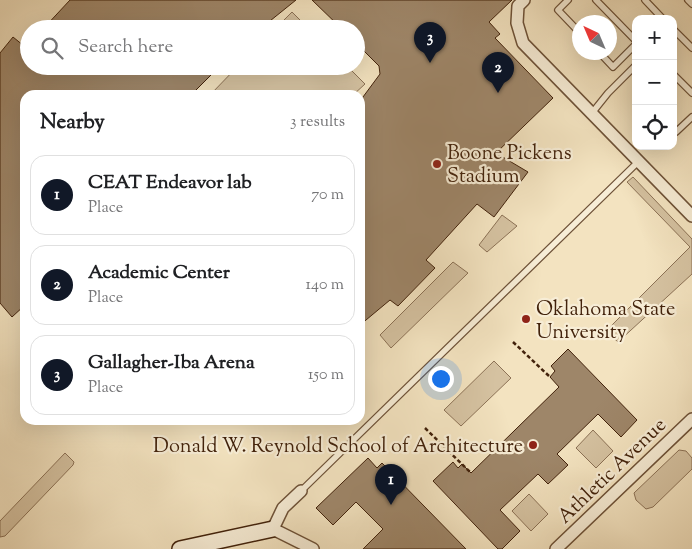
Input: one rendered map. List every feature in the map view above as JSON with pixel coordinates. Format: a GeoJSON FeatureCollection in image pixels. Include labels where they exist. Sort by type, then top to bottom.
{"type":"FeatureCollection","features":[{"type":"Feature","properties":{"kind":"street"},"geometry":{"type":"LineString","coordinates":[[521,3],[517,22],[523,43],[692,216]]}},
{"type":"Feature","properties":{"kind":"street","name":"Athletic Avenue"},"geometry":{"type":"LineString","coordinates":[[556,549],[692,419]]}},
{"type":"Feature","properties":{"kind":"street"},"geometry":{"type":"LineString","coordinates":[[273,528],[283,508],[301,491]]}},
{"type":"Feature","properties":{"kind":"street"},"geometry":{"type":"LineString","coordinates":[[180,549],[273,528],[313,549]]}},
{"type":"Feature","properties":{"kind":"lane"},"geometry":{"type":"LineString","coordinates":[[568,0],[558,10],[572,25]]}},
{"type":"Feature","properties":{"kind":"lane"},"geometry":{"type":"LineString","coordinates":[[596,0],[632,38]]}},
{"type":"Feature","properties":{"kind":"lane"},"geometry":{"type":"LineString","coordinates":[[645,0],[659,15]]}},
{"type":"Feature","properties":{"kind":"lane"},"geometry":{"type":"LineString","coordinates":[[688,0],[692,4]]}},
{"type":"Feature","properties":{"kind":"lane"},"geometry":{"type":"LineString","coordinates":[[677,33],[692,48]]}},
{"type":"Feature","properties":{"kind":"lane"},"geometry":{"type":"LineString","coordinates":[[606,60],[613,67],[632,46]]}},
{"type":"Feature","properties":{"kind":"lane"},"geometry":{"type":"LineString","coordinates":[[592,113],[608,93],[632,70]]}},
{"type":"Feature","properties":{"kind":"lane"},"geometry":{"type":"LineString","coordinates":[[677,78],[692,94]]}},
{"type":"Feature","properties":{"kind":"lane"},"geometry":{"type":"LineString","coordinates":[[677,131],[692,117]]}},
{"type":"Feature","properties":{"kind":"lane"},"geometry":{"type":"LineString","coordinates":[[301,491],[639,161]]}},
{"type":"Feature","properties":{"kind":"path"},"geometry":{"type":"LineString","coordinates":[[513,342],[550,377]]}},
{"type":"Feature","properties":{"kind":"path"},"geometry":{"type":"LineString","coordinates":[[425,428],[471,473]]}},
{"type":"Feature","properties":{"kind":"shaded area"},"geometry":{"type":"Polygon","coordinates":[[[292,12],[300,20],[284,20],[292,12]]]}},
{"type":"Feature","properties":{"kind":"shaded area"},"geometry":{"type":"Polygon","coordinates":[[[229,75],[356,75],[365,84],[358,90],[215,90],[229,75]]]}},
{"type":"Feature","properties":{"kind":"shaded area"},"geometry":{"type":"Polygon","coordinates":[[[633,177],[692,239],[692,274],[618,342],[606,331],[690,247],[627,182],[633,177]]]}},
{"type":"Feature","properties":{"kind":"shaded area"},"geometry":{"type":"Polygon","coordinates":[[[502,215],[517,226],[487,252],[479,245],[502,215]]]}},
{"type":"Feature","properties":{"kind":"shaded area"},"geometry":{"type":"Polygon","coordinates":[[[453,262],[468,273],[391,348],[380,335],[453,262]]]}},
{"type":"Feature","properties":{"kind":"shaded area"},"geometry":{"type":"Polygon","coordinates":[[[494,361],[511,378],[461,426],[444,410],[494,361]]]}},
{"type":"Feature","properties":{"kind":"shaded area"},"geometry":{"type":"Polygon","coordinates":[[[593,430],[613,451],[596,468],[576,448],[593,430]]]}},
{"type":"Feature","properties":{"kind":"shaded area"},"geometry":{"type":"Polygon","coordinates":[[[679,450],[686,451],[692,458],[692,469],[653,507],[646,509],[636,500],[634,493],[679,450]]]}},
{"type":"Feature","properties":{"kind":"shaded area"},"geometry":{"type":"Polygon","coordinates":[[[65,453],[74,462],[73,465],[5,536],[0,537],[0,521],[65,453]]]}},
{"type":"Feature","properties":{"kind":"shaded area"},"geometry":{"type":"Polygon","coordinates":[[[529,494],[548,514],[531,531],[512,511],[529,494]]]}},
{"type":"Feature","properties":{"kind":"building"},"geometry":{"type":"Polygon","coordinates":[[[70,0],[296,0],[271,20],[51,20],[70,0]]]}},
{"type":"Feature","properties":{"kind":"building"},"geometry":{"type":"Polygon","coordinates":[[[312,0],[512,0],[489,22],[500,34],[495,38],[553,98],[496,153],[528,172],[494,217],[477,204],[426,260],[435,268],[398,306],[390,300],[365,321],[365,94],[380,74],[379,66],[365,52],[365,20],[333,20],[312,0]]]}},
{"type":"Feature","properties":{"kind":"building"},"geometry":{"type":"Polygon","coordinates":[[[13,37],[20,43],[20,75],[211,75],[196,90],[20,90],[20,310],[12,317],[0,303],[0,53],[13,37]]]}},
{"type":"Feature","properties":{"kind":"building","name":"Donald W. Reynold School of Architecture"},"geometry":{"type":"Polygon","coordinates":[[[568,349],[637,420],[621,437],[598,414],[557,454],[568,465],[548,484],[538,474],[500,510],[520,531],[502,549],[498,549],[433,481],[453,462],[458,468],[462,464],[471,473],[559,387],[550,377],[555,371],[551,366],[568,349]]]}},
{"type":"Feature","properties":{"kind":"building"},"geometry":{"type":"Polygon","coordinates":[[[368,458],[377,468],[382,463],[466,549],[363,549],[383,529],[356,502],[333,525],[316,508],[368,458]]]}},
{"type":"Feature","properties":{"kind":"place","name":"Gallagher-Iba Arena"},"geometry":{"type":"Point","coordinates":[430,63]}},
{"type":"Feature","properties":{"kind":"place","name":"Academic Center"},"geometry":{"type":"Point","coordinates":[498,93]}},
{"type":"Feature","properties":{"kind":"place","name":"Boone Pickens Stadium"},"geometry":{"type":"Point","coordinates":[437,164]}},
{"type":"Feature","properties":{"kind":"place","name":"Oklahoma State University"},"geometry":{"type":"Point","coordinates":[526,319]}},
{"type":"Feature","properties":{"kind":"place","name":"Donald W. Reynold School of Architecture"},"geometry":{"type":"Point","coordinates":[533,445]}},
{"type":"Feature","properties":{"kind":"place","name":"CEAT Endeavor lab"},"geometry":{"type":"Point","coordinates":[391,505]}}]}
